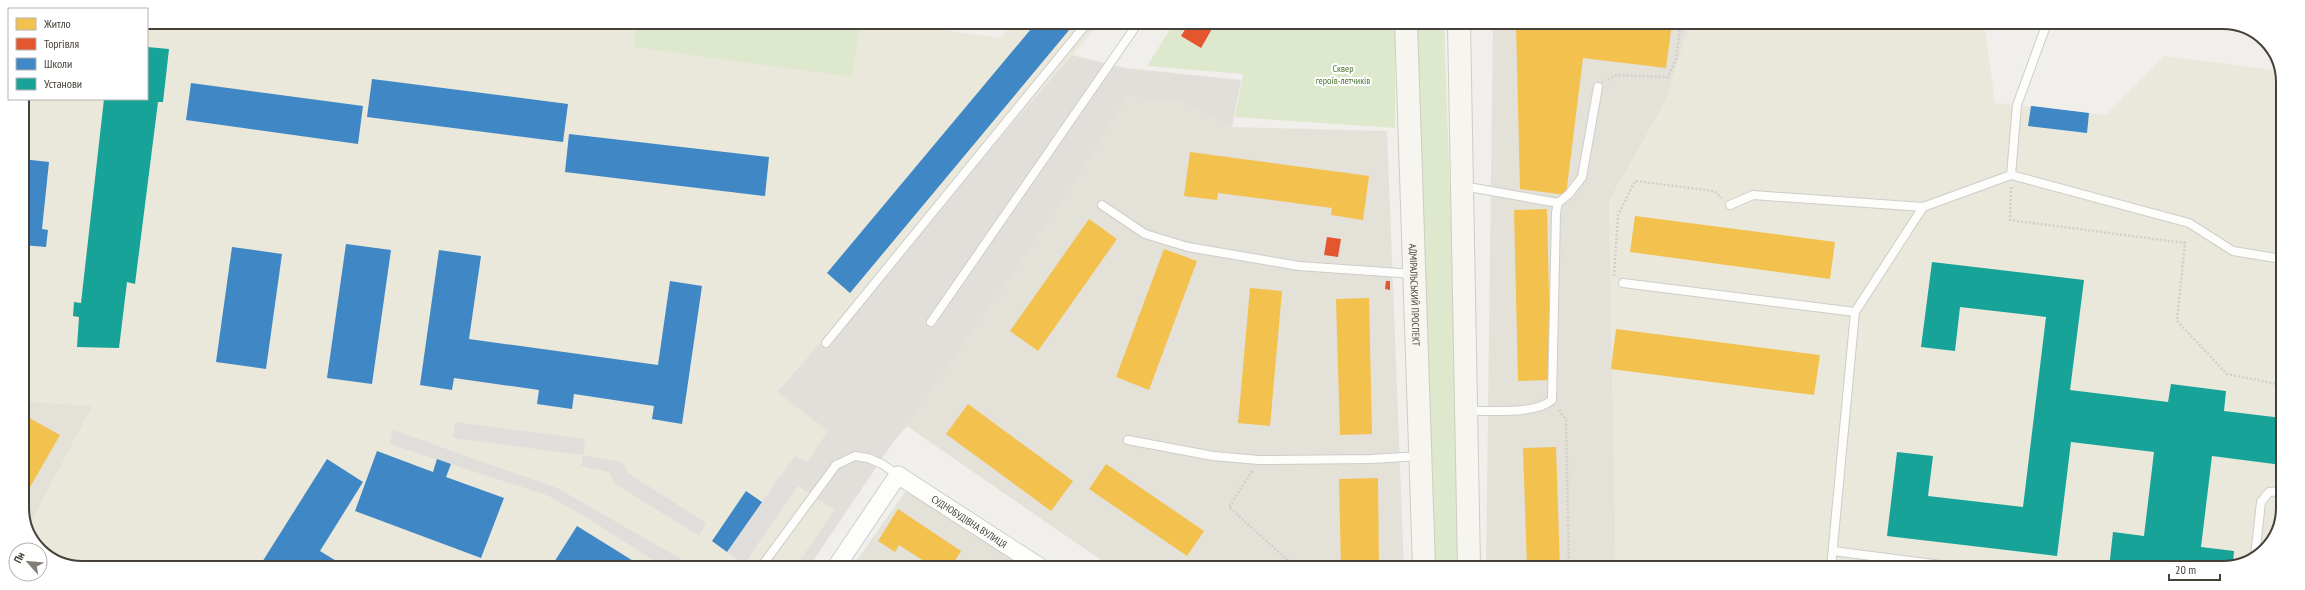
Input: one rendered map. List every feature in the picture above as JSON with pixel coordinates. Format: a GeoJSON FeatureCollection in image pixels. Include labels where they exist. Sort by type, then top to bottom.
{"type":"FeatureCollection","features":[{"type":"Feature","properties":{"kind":"main road","name":"АДМІРАЛЬСЬКИЙ ПРОСПЕКТ"},"geometry":{"type":"LineString","coordinates":[[1406,29],[1414,274],[1422,456],[1424,561]]}},
{"type":"Feature","properties":{"kind":"main road"},"geometry":{"type":"LineString","coordinates":[[1459,29],[1460,185],[1469,561]]}},
{"type":"Feature","properties":{"kind":"street"},"geometry":{"type":"LineString","coordinates":[[840,561],[898,475]]}},
{"type":"Feature","properties":{"kind":"street","name":"СУДНОБУДІВНА ВУЛИЦЯ"},"geometry":{"type":"LineString","coordinates":[[898,475],[1031,561]]}},
{"type":"Feature","properties":{"kind":"lane"},"geometry":{"type":"LineString","coordinates":[[826,343],[1082,29]]}},
{"type":"Feature","properties":{"kind":"lane"},"geometry":{"type":"LineString","coordinates":[[931,322],[1134,29]]}},
{"type":"Feature","properties":{"kind":"lane"},"geometry":{"type":"LineString","coordinates":[[2011,175],[2018,105],[2045,29]]}},
{"type":"Feature","properties":{"kind":"lane"},"geometry":{"type":"LineString","coordinates":[[1466,411],[1533,409],[1545,406],[1552,400],[1558,203],[1569,194],[1582,177],[1598,87]]}},
{"type":"Feature","properties":{"kind":"lane"},"geometry":{"type":"LineString","coordinates":[[1730,205],[1753,195],[1923,207],[2011,175],[2189,223],[2233,251],[2276,258]]}},
{"type":"Feature","properties":{"kind":"lane"},"geometry":{"type":"LineString","coordinates":[[1460,185],[1558,203]]}},
{"type":"Feature","properties":{"kind":"lane"},"geometry":{"type":"LineString","coordinates":[[1102,204],[1145,234],[1188,247],[1299,266],[1414,274]]}},
{"type":"Feature","properties":{"kind":"lane"},"geometry":{"type":"LineString","coordinates":[[1832,561],[1855,312],[1923,207]]}},
{"type":"Feature","properties":{"kind":"lane"},"geometry":{"type":"LineString","coordinates":[[1623,283],[1855,312]]}},
{"type":"Feature","properties":{"kind":"lane"},"geometry":{"type":"LineString","coordinates":[[1128,440],[1213,456],[1259,460],[1371,459],[1422,456]]}},
{"type":"Feature","properties":{"kind":"lane"},"geometry":{"type":"LineString","coordinates":[[764,561],[836,465],[855,456],[862,457],[882,464],[898,475]]}},
{"type":"Feature","properties":{"kind":"lane"},"geometry":{"type":"LineString","coordinates":[[2256,549],[2261,502],[2269,492],[2276,491]]}},
{"type":"Feature","properties":{"kind":"lane"},"geometry":{"type":"LineString","coordinates":[[1833,551],[1910,561]]}},
{"type":"Feature","properties":{"kind":"path"},"geometry":{"type":"LineString","coordinates":[[1598,87],[1616,75],[1668,77],[1676,59],[1680,29]]}},
{"type":"Feature","properties":{"kind":"path"},"geometry":{"type":"LineString","coordinates":[[2011,175],[2010,220],[2186,243],[2177,321],[2227,374],[2276,384]]}},
{"type":"Feature","properties":{"kind":"path"},"geometry":{"type":"LineString","coordinates":[[1623,283],[1613,275],[1618,215],[1636,181],[1714,191],[1730,205]]}},
{"type":"Feature","properties":{"kind":"path"},"geometry":{"type":"LineString","coordinates":[[1552,400],[1566,420],[1569,561]]}},
{"type":"Feature","properties":{"kind":"path"},"geometry":{"type":"LineString","coordinates":[[1259,460],[1229,507],[1287,561]]}},
{"type":"Feature","properties":{"kind":"shaded area"},"geometry":{"type":"Polygon","coordinates":[[[148,29],[943,29],[1000,38],[1008,29],[1095,29],[777,392],[828,431],[807,462],[795,456],[781,475],[834,510],[799,561],[82,561],[65,558],[50,550],[48,548],[48,542],[41,542],[31,522],[92,406],[29,402],[29,100],[148,100],[148,29]]]}},
{"type":"Feature","properties":{"kind":"shaded area"},"geometry":{"type":"Polygon","coordinates":[[[1493,29],[1688,29],[1665,102],[1609,201],[1616,561],[1486,561],[1493,29]]]}},
{"type":"Feature","properties":{"kind":"shaded area"},"geometry":{"type":"Polygon","coordinates":[[[1688,29],[1985,29],[1995,103],[2106,115],[2164,56],[2274,70],[2276,79],[2276,508],[2272,528],[2263,543],[2249,554],[2230,561],[1616,561],[1609,201],[1665,102],[1688,29]]]}},
{"type":"Feature","properties":{"kind":"shaded area"},"geometry":{"type":"Polygon","coordinates":[[[1072,55],[1125,68],[1241,80],[1232,127],[1182,103],[1127,95],[1069,193],[907,426],[894,441],[813,561],[799,561],[834,510],[781,475],[795,456],[777,392],[1072,55]]]}},
{"type":"Feature","properties":{"kind":"shaded area"},"geometry":{"type":"Polygon","coordinates":[[[1127,94],[1182,103],[1232,127],[1387,131],[1404,561],[1102,561],[907,426],[1069,193],[1127,94]]]}},
{"type":"Feature","properties":{"kind":"shaded area"},"geometry":{"type":"Polygon","coordinates":[[[29,401],[93,406],[31,522],[29,511],[29,401]]]}},
{"type":"Feature","properties":{"kind":"shaded area"},"geometry":{"type":"Polygon","coordinates":[[[455,422],[585,439],[583,455],[453,438],[455,422]]]}},
{"type":"Feature","properties":{"kind":"shaded area"},"geometry":{"type":"Polygon","coordinates":[[[393,430],[557,488],[685,561],[655,561],[589,519],[549,496],[390,444],[393,430]]]}},
{"type":"Feature","properties":{"kind":"shaded area"},"geometry":{"type":"Polygon","coordinates":[[[583,455],[622,462],[628,473],[706,523],[699,536],[614,483],[609,472],[581,466],[583,455]]]}},
{"type":"Feature","properties":{"kind":"shaded area"},"geometry":{"type":"Polygon","coordinates":[[[781,475],[798,486],[746,561],[740,561],[727,552],[781,475]]]}},
{"type":"Feature","properties":{"kind":"shaded area"},"geometry":{"type":"Polygon","coordinates":[[[908,488],[1019,561],[856,561],[908,488]]]}},
{"type":"Feature","properties":{"kind":"green space"},"geometry":{"type":"Polygon","coordinates":[[[636,29],[859,29],[852,77],[634,47],[636,29]]]}},
{"type":"Feature","properties":{"kind":"green space","name":"Сквер героїв-летчиків"},"geometry":{"type":"Polygon","coordinates":[[[1170,29],[1395,29],[1395,128],[1235,117],[1243,74],[1147,66],[1170,29]]]}},
{"type":"Feature","properties":{"kind":"green space"},"geometry":{"type":"Polygon","coordinates":[[[1413,29],[1444,29],[1463,561],[1431,561],[1413,29]]]}},
{"type":"Feature","properties":{"kind":"building: Житло"},"geometry":{"type":"Polygon","coordinates":[[[1516,29],[1671,29],[1666,68],[1583,58],[1566,195],[1520,189],[1516,29]]]}},
{"type":"Feature","properties":{"kind":"building: Житло"},"geometry":{"type":"Polygon","coordinates":[[[1190,152],[1369,176],[1363,220],[1331,215],[1332,208],[1218,193],[1217,200],[1184,196],[1190,152]]]}},
{"type":"Feature","properties":{"kind":"building: Житло"},"geometry":{"type":"Polygon","coordinates":[[[1547,209],[1551,380],[1518,381],[1514,210],[1547,209]]]}},
{"type":"Feature","properties":{"kind":"building: Житло"},"geometry":{"type":"Polygon","coordinates":[[[1635,216],[1835,242],[1830,279],[1630,252],[1635,216]]]}},
{"type":"Feature","properties":{"kind":"building: Житло"},"geometry":{"type":"Polygon","coordinates":[[[1089,219],[1117,239],[1038,351],[1010,331],[1089,219]]]}},
{"type":"Feature","properties":{"kind":"building: Житло"},"geometry":{"type":"Polygon","coordinates":[[[1164,249],[1197,261],[1149,390],[1116,377],[1164,249]]]}},
{"type":"Feature","properties":{"kind":"building: Житло"},"geometry":{"type":"Polygon","coordinates":[[[1250,288],[1282,291],[1270,426],[1238,423],[1250,288]]]}},
{"type":"Feature","properties":{"kind":"building: Житло"},"geometry":{"type":"Polygon","coordinates":[[[1369,298],[1372,434],[1340,435],[1336,299],[1369,298]]]}},
{"type":"Feature","properties":{"kind":"building: Житло"},"geometry":{"type":"Polygon","coordinates":[[[1616,329],[1820,355],[1814,395],[1611,369],[1616,329]]]}},
{"type":"Feature","properties":{"kind":"building: Житло"},"geometry":{"type":"Polygon","coordinates":[[[968,404],[1073,481],[1051,511],[946,434],[968,404]]]}},
{"type":"Feature","properties":{"kind":"building: Житло"},"geometry":{"type":"Polygon","coordinates":[[[29,418],[60,435],[29,489],[29,418]]]}},
{"type":"Feature","properties":{"kind":"building: Житло"},"geometry":{"type":"Polygon","coordinates":[[[1556,447],[1560,561],[1527,561],[1523,448],[1556,447]]]}},
{"type":"Feature","properties":{"kind":"building: Житло"},"geometry":{"type":"Polygon","coordinates":[[[1106,464],[1204,531],[1187,556],[1089,489],[1106,464]]]}},
{"type":"Feature","properties":{"kind":"building: Житло"},"geometry":{"type":"Polygon","coordinates":[[[1378,478],[1379,561],[1341,561],[1339,479],[1378,478]]]}},
{"type":"Feature","properties":{"kind":"building: Житло"},"geometry":{"type":"Polygon","coordinates":[[[898,509],[961,551],[955,561],[924,561],[899,545],[895,552],[878,541],[898,509]]]}},
{"type":"Feature","properties":{"kind":"building: Торгівля"},"geometry":{"type":"Polygon","coordinates":[[[1185,29],[1212,29],[1201,48],[1181,36],[1185,29]]]}},
{"type":"Feature","properties":{"kind":"building: Торгівля"},"geometry":{"type":"Polygon","coordinates":[[[1327,237],[1341,239],[1338,257],[1324,255],[1327,237]]]}},
{"type":"Feature","properties":{"kind":"building: Торгівля"},"geometry":{"type":"Polygon","coordinates":[[[1386,281],[1390,281],[1390,290],[1385,289],[1386,281]]]}},
{"type":"Feature","properties":{"kind":"building: Школи"},"geometry":{"type":"Polygon","coordinates":[[[1031,29],[1070,29],[850,293],[827,273],[1031,29]]]}},
{"type":"Feature","properties":{"kind":"building: Школи"},"geometry":{"type":"Polygon","coordinates":[[[372,79],[568,104],[563,142],[367,117],[372,79]]]}},
{"type":"Feature","properties":{"kind":"building: Школи"},"geometry":{"type":"Polygon","coordinates":[[[191,83],[363,106],[358,144],[186,120],[191,83]]]}},
{"type":"Feature","properties":{"kind":"building: Школи"},"geometry":{"type":"Polygon","coordinates":[[[2031,106],[2089,113],[2087,133],[2028,126],[2031,106]]]}},
{"type":"Feature","properties":{"kind":"building: Школи"},"geometry":{"type":"Polygon","coordinates":[[[569,134],[769,157],[765,196],[565,172],[569,134]]]}},
{"type":"Feature","properties":{"kind":"building: Школи"},"geometry":{"type":"Polygon","coordinates":[[[29,160],[49,162],[42,229],[48,230],[46,247],[29,246],[29,160]]]}},
{"type":"Feature","properties":{"kind":"building: Школи"},"geometry":{"type":"Polygon","coordinates":[[[346,244],[391,250],[372,384],[327,378],[346,244]]]}},
{"type":"Feature","properties":{"kind":"building: Школи"},"geometry":{"type":"Polygon","coordinates":[[[232,247],[282,254],[266,369],[216,362],[232,247]]]}},
{"type":"Feature","properties":{"kind":"building: Школи"},"geometry":{"type":"Polygon","coordinates":[[[439,250],[481,256],[469,339],[658,365],[670,281],[702,286],[682,424],[652,419],[654,406],[574,394],[572,409],[537,404],[539,390],[454,378],[452,390],[420,385],[439,250]]]}},
{"type":"Feature","properties":{"kind":"building: Школи"},"geometry":{"type":"Polygon","coordinates":[[[377,451],[433,472],[437,459],[451,464],[446,477],[504,498],[481,558],[355,511],[377,451]]]}},
{"type":"Feature","properties":{"kind":"building: Школи"},"geometry":{"type":"Polygon","coordinates":[[[327,459],[363,482],[320,551],[336,561],[263,561],[327,459]]]}},
{"type":"Feature","properties":{"kind":"building: Школи"},"geometry":{"type":"Polygon","coordinates":[[[746,491],[762,502],[727,552],[712,541],[746,491]]]}},
{"type":"Feature","properties":{"kind":"building: Школи"},"geometry":{"type":"Polygon","coordinates":[[[577,526],[633,561],[555,561],[577,526]]]}},
{"type":"Feature","properties":{"kind":"building: Установи"},"geometry":{"type":"Polygon","coordinates":[[[148,47],[169,49],[163,102],[158,102],[135,284],[127,282],[119,348],[77,347],[79,317],[73,316],[74,302],[81,303],[104,100],[148,100],[148,47]]]}},
{"type":"Feature","properties":{"kind":"building: Установи"},"geometry":{"type":"Polygon","coordinates":[[[1932,262],[2084,280],[2070,390],[2168,402],[2171,384],[2226,391],[2224,411],[2276,417],[2276,464],[2212,456],[2201,547],[2234,551],[2233,560],[2110,561],[2113,532],[2144,536],[2154,452],[2071,442],[2057,556],[1887,536],[1897,452],[1933,456],[1928,496],[2023,507],[2046,317],[1960,307],[1955,351],[1921,347],[1932,262]]]}}]}
